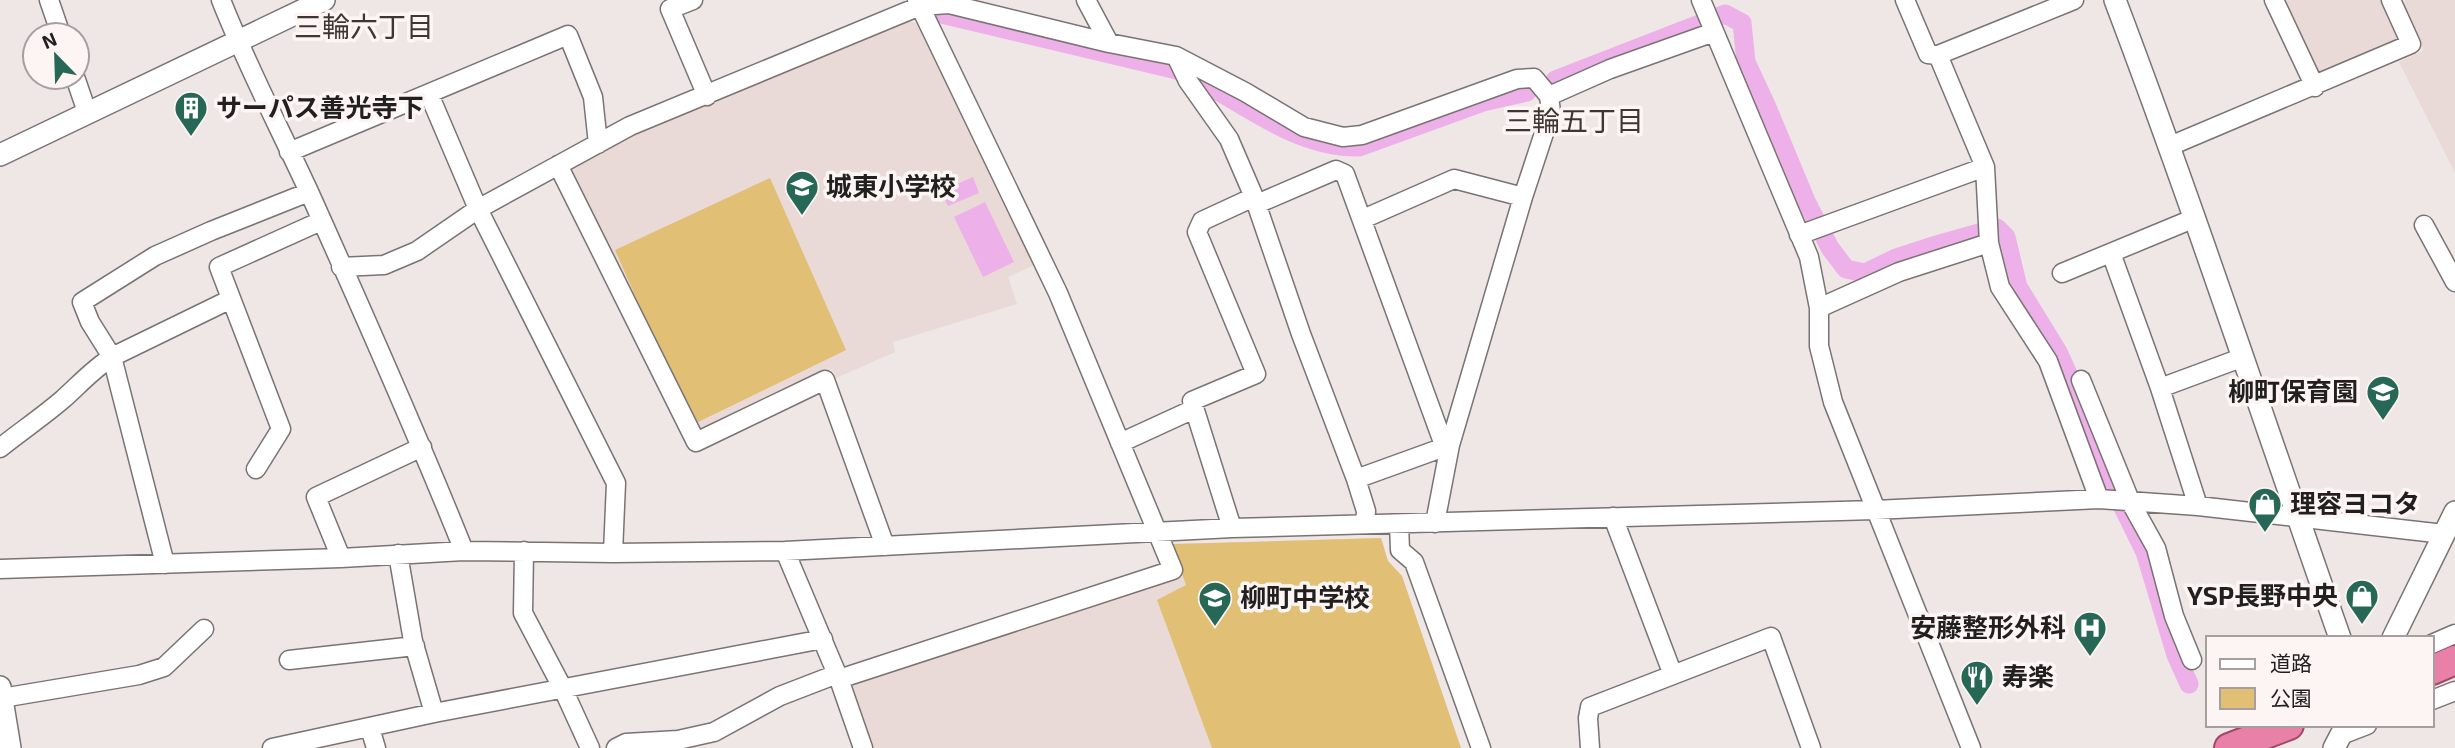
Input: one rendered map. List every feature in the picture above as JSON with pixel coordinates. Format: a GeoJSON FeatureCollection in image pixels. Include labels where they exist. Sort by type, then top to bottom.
{"type":"FeatureCollection","features":[{"type":"Feature","properties":{"kind":"highway"},"geometry":{"type":"LineString","coordinates":[[2434,669],[2455,660]]}},
{"type":"Feature","properties":{"kind":"highway"},"geometry":{"type":"LineString","coordinates":[[2229,748],[2284,727]]}},
{"type":"Feature","properties":{"kind":"street"},"geometry":{"type":"LineString","coordinates":[[49,0],[56,21]]}},
{"type":"Feature","properties":{"kind":"street"},"geometry":{"type":"LineString","coordinates":[[221,0],[237,41],[309,191],[422,447],[464,551]]}},
{"type":"Feature","properties":{"kind":"street"},"geometry":{"type":"LineString","coordinates":[[0,155],[324,0]]}},
{"type":"Feature","properties":{"kind":"street"},"geometry":{"type":"LineString","coordinates":[[693,0],[670,9],[707,96]]}},
{"type":"Feature","properties":{"kind":"street"},"geometry":{"type":"LineString","coordinates":[[1086,0],[1109,43]]}},
{"type":"Feature","properties":{"kind":"street"},"geometry":{"type":"LineString","coordinates":[[1905,0],[1928,54],[1938,55],[2074,0]]}},
{"type":"Feature","properties":{"kind":"street"},"geometry":{"type":"LineString","coordinates":[[2115,0],[2170,146],[2241,358],[2339,636]]}},
{"type":"Feature","properties":{"kind":"street"},"geometry":{"type":"LineString","coordinates":[[2274,0],[2315,87]]}},
{"type":"Feature","properties":{"kind":"street"},"geometry":{"type":"LineString","coordinates":[[2170,146],[2315,87],[2411,44],[2391,0]]}},
{"type":"Feature","properties":{"kind":"street"},"geometry":{"type":"LineString","coordinates":[[616,748],[626,743],[678,740],[714,732],[780,696],[1173,570],[1036,242],[1009,193],[919,3]]}},
{"type":"Feature","properties":{"kind":"street"},"geometry":{"type":"LineString","coordinates":[[341,267],[384,265],[417,251],[478,209],[630,126],[707,96],[919,3],[949,4],[1109,43],[1245,92],[1304,127],[1343,137],[1362,135],[1517,79],[1534,78],[1549,96],[1551,113],[1447,445],[1434,523]]}},
{"type":"Feature","properties":{"kind":"street"},"geometry":{"type":"LineString","coordinates":[[1549,96],[1611,69],[1708,19],[1812,229],[1808,257],[1819,308],[1819,346],[1833,402],[1971,748]]}},
{"type":"Feature","properties":{"kind":"street"},"geometry":{"type":"LineString","coordinates":[[289,152],[568,35],[593,97],[598,144]]}},
{"type":"Feature","properties":{"kind":"street"},"geometry":{"type":"LineString","coordinates":[[1938,55],[1985,167],[1988,234],[2000,287],[2048,361],[2116,502],[2156,548],[2175,616],[2192,660]]}},
{"type":"Feature","properties":{"kind":"street"},"geometry":{"type":"LineString","coordinates":[[1181,67],[1229,139],[1255,200],[1301,334],[1356,479],[1366,512],[1365,523]]}},
{"type":"Feature","properties":{"kind":"street"},"geometry":{"type":"LineString","coordinates":[[80,91],[87,112]]}},
{"type":"Feature","properties":{"kind":"street"},"geometry":{"type":"LineString","coordinates":[[429,94],[478,209],[616,483],[613,553]]}},
{"type":"Feature","properties":{"kind":"street"},"geometry":{"type":"LineString","coordinates":[[558,166],[696,442],[825,380],[885,546]]}},
{"type":"Feature","properties":{"kind":"street"},"geometry":{"type":"LineString","coordinates":[[1812,229],[1985,167]]}},
{"type":"Feature","properties":{"kind":"street"},"geometry":{"type":"LineString","coordinates":[[1232,528],[1192,401],[1256,374],[1197,232],[1202,221],[1255,200],[1336,170],[1345,174],[1447,445]]}},
{"type":"Feature","properties":{"kind":"street"},"geometry":{"type":"LineString","coordinates":[[1363,219],[1454,179],[1523,197]]}},
{"type":"Feature","properties":{"kind":"street"},"geometry":{"type":"LineString","coordinates":[[165,564],[112,357],[90,322],[82,302],[155,256],[309,191]]}},
{"type":"Feature","properties":{"kind":"street"},"geometry":{"type":"LineString","coordinates":[[2062,273],[2195,218]]}},
{"type":"Feature","properties":{"kind":"street"},"geometry":{"type":"LineString","coordinates":[[256,469],[281,429],[219,267],[321,221]]}},
{"type":"Feature","properties":{"kind":"street"},"geometry":{"type":"LineString","coordinates":[[2424,225],[2455,282]]}},
{"type":"Feature","properties":{"kind":"street"},"geometry":{"type":"LineString","coordinates":[[1819,308],[1988,234]]}},
{"type":"Feature","properties":{"kind":"street"},"geometry":{"type":"LineString","coordinates":[[2111,253],[2160,388],[2198,506]]}},
{"type":"Feature","properties":{"kind":"street"},"geometry":{"type":"LineString","coordinates":[[0,448],[47,413],[96,367],[231,299]]}},
{"type":"Feature","properties":{"kind":"street"},"geometry":{"type":"LineString","coordinates":[[2160,388],[2241,358]]}},
{"type":"Feature","properties":{"kind":"street"},"geometry":{"type":"LineString","coordinates":[[2081,380],[2116,502]]}},
{"type":"Feature","properties":{"kind":"street"},"geometry":{"type":"LineString","coordinates":[[1120,443],[1194,409]]}},
{"type":"Feature","properties":{"kind":"street"},"geometry":{"type":"LineString","coordinates":[[1356,479],[1447,445]]}},
{"type":"Feature","properties":{"kind":"street"},"geometry":{"type":"LineString","coordinates":[[341,558],[316,497],[422,447]]}},
{"type":"Feature","properties":{"kind":"street"},"geometry":{"type":"LineString","coordinates":[[0,569],[341,558],[464,551],[785,551],[1365,523],[1399,525],[2116,502],[2198,506],[2444,534]]}},
{"type":"Feature","properties":{"kind":"street"},"geometry":{"type":"LineString","coordinates":[[2394,636],[2455,513]]}},
{"type":"Feature","properties":{"kind":"street"},"geometry":{"type":"LineString","coordinates":[[1613,517],[1673,674]]}},
{"type":"Feature","properties":{"kind":"street"},"geometry":{"type":"LineString","coordinates":[[1399,525],[1400,550],[1414,562],[1481,748]]}},
{"type":"Feature","properties":{"kind":"street"},"geometry":{"type":"LineString","coordinates":[[524,551],[523,613],[590,748]]}},
{"type":"Feature","properties":{"kind":"street"},"geometry":{"type":"LineString","coordinates":[[785,551],[838,676],[863,748]]}},
{"type":"Feature","properties":{"kind":"street"},"geometry":{"type":"LineString","coordinates":[[398,554],[415,646],[434,713]]}},
{"type":"Feature","properties":{"kind":"street"},"geometry":{"type":"LineString","coordinates":[[10,748],[1,692],[139,675],[164,667],[204,628]]}},
{"type":"Feature","properties":{"kind":"street"},"geometry":{"type":"LineString","coordinates":[[2434,643],[2455,634]]}},
{"type":"Feature","properties":{"kind":"street"},"geometry":{"type":"LineString","coordinates":[[1590,748],[1590,707],[1770,637],[1811,748]]}},
{"type":"Feature","properties":{"kind":"street"},"geometry":{"type":"LineString","coordinates":[[272,748],[434,713],[823,639]]}},
{"type":"Feature","properties":{"kind":"street"},"geometry":{"type":"LineString","coordinates":[[289,660],[415,646]]}},
{"type":"Feature","properties":{"kind":"street"},"geometry":{"type":"LineString","coordinates":[[2434,699],[2455,691]]}},
{"type":"Feature","properties":{"kind":"street"},"geometry":{"type":"LineString","coordinates":[[2340,736],[2362,727]]}},
{"type":"Feature","properties":{"kind":"street"},"geometry":{"type":"LineString","coordinates":[[370,728],[376,748]]}},
{"type":"Feature","properties":{"kind":"shaded area"},"geometry":{"type":"Polygon","coordinates":[[[2278,0],[2387,0],[2405,45],[2316,83],[2278,0]]]}},
{"type":"Feature","properties":{"kind":"shaded area"},"geometry":{"type":"Polygon","coordinates":[[[2405,0],[2455,0],[2455,173],[2399,62],[2423,51],[2421,39],[2403,7],[2405,0]]]}},
{"type":"Feature","properties":{"kind":"shaded area","name":"城東小学校"},"geometry":{"type":"Polygon","coordinates":[[[907,20],[918,24],[1036,264],[1008,277],[1017,304],[893,342],[895,352],[836,378],[832,369],[700,430],[694,430],[569,169],[640,130],[907,20]]]}},
{"type":"Feature","properties":{"kind":"shaded area"},"geometry":{"type":"Polygon","coordinates":[[[973,177],[979,193],[948,206],[941,191],[973,177]]]}},
{"type":"Feature","properties":{"kind":"shaded area"},"geometry":{"type":"Polygon","coordinates":[[[985,202],[1014,262],[983,277],[954,217],[985,202]]]}},
{"type":"Feature","properties":{"kind":"shaded area","name":"柳町中学校"},"geometry":{"type":"Polygon","coordinates":[[[1381,538],[1388,561],[1402,576],[1461,748],[868,748],[845,685],[1181,572],[1172,544],[1381,538]]]}},
{"type":"Feature","properties":{"kind":"green space"},"geometry":{"type":"Polygon","coordinates":[[[770,178],[846,350],[692,425],[615,250],[770,178]]]}},
{"type":"Feature","properties":{"kind":"green space"},"geometry":{"type":"Polygon","coordinates":[[[1381,538],[1388,561],[1402,576],[1461,748],[1212,748],[1157,600],[1186,585],[1172,544],[1381,538]]]}},
{"type":"Feature","properties":{"kind":"waterway"},"geometry":{"type":"LineString","coordinates":[[937,13],[1177,70],[1287,130],[1334,145],[1359,147],[1483,102],[1527,92]]}},
{"type":"Feature","properties":{"kind":"waterway"},"geometry":{"type":"LineString","coordinates":[[1555,80],[1725,14],[1742,23],[1746,62],[1806,201],[1830,248],[1846,269],[1865,273],[1896,258],[1997,228],[2006,237],[2018,287],[2058,352],[2079,398],[2111,483],[2145,552],[2176,655],[2189,684]]}},
{"type":"Feature","properties":{"kind":"place","name":"サーパス善光寺下"},"geometry":{"type":"Point","coordinates":[191,138]}},
{"type":"Feature","properties":{"kind":"place","name":"城東小学校"},"geometry":{"type":"Point","coordinates":[802,217]}},
{"type":"Feature","properties":{"kind":"place","name":"柳町保育園"},"geometry":{"type":"Point","coordinates":[2383,422]}},
{"type":"Feature","properties":{"kind":"place","name":"理容ヨコタ"},"geometry":{"type":"Point","coordinates":[2265,534]}},
{"type":"Feature","properties":{"kind":"place","name":"YSP長野中央"},"geometry":{"type":"Point","coordinates":[2362,626]}},
{"type":"Feature","properties":{"kind":"place","name":"柳町中学校"},"geometry":{"type":"Point","coordinates":[1215,628]}},
{"type":"Feature","properties":{"kind":"place","name":"安藤整形外科"},"geometry":{"type":"Point","coordinates":[2090,658]}},
{"type":"Feature","properties":{"kind":"place","name":"寿楽"},"geometry":{"type":"Point","coordinates":[1977,707]}},
{"type":"Feature","properties":{"kind":"district","name":"三輪六丁目"},"geometry":{"type":"Point","coordinates":[364,27]}},
{"type":"Feature","properties":{"kind":"district","name":"三輪五丁目"},"geometry":{"type":"Point","coordinates":[1574,121]}}]}
